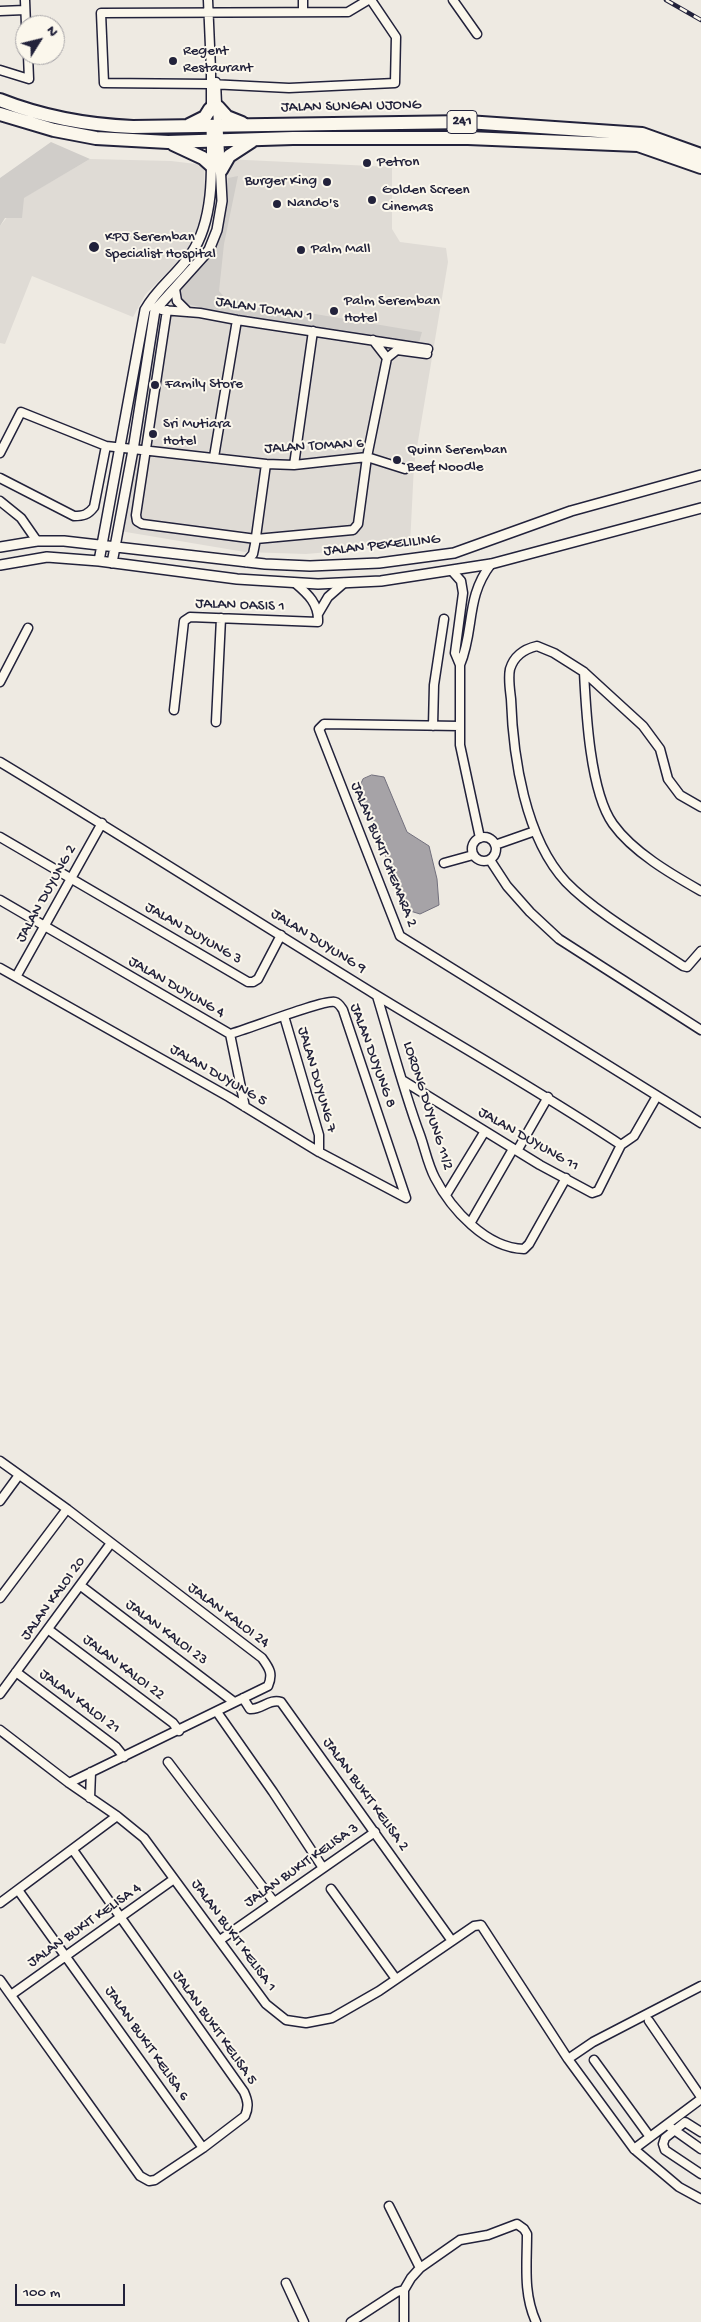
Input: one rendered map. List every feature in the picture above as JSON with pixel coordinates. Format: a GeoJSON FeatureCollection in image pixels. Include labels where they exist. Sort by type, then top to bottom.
{"type":"FeatureCollection","features":[{"type":"Feature","properties":{"kind":"highway","name":"JALAN SUNGAI UJONG"},"geometry":{"type":"LineString","coordinates":[[0,100],[59,118],[95,125],[133,127],[477,123],[642,134],[701,156]]}},
{"type":"Feature","properties":{"kind":"highway"},"geometry":{"type":"LineString","coordinates":[[187,126],[201,120],[214,108],[227,117],[247,125]]}},
{"type":"Feature","properties":{"kind":"highway","name":"JALAN SUNGAI UJONG"},"geometry":{"type":"LineString","coordinates":[[0,114],[54,130],[96,138],[168,142],[215,142],[293,138],[468,138],[638,145],[701,167]]}},
{"type":"Feature","properties":{"kind":"highway"},"geometry":{"type":"LineString","coordinates":[[168,142],[198,155],[216,168],[233,152],[255,140]]}},
{"type":"Feature","properties":{"kind":"street"},"geometry":{"type":"LineString","coordinates":[[25,0],[25,15]]}},
{"type":"Feature","properties":{"kind":"street"},"geometry":{"type":"LineString","coordinates":[[112,563],[133,450],[155,310],[209,250],[217,230],[222,200],[216,168],[214,85],[208,0]]}},
{"type":"Feature","properties":{"kind":"street"},"geometry":{"type":"LineString","coordinates":[[303,0],[303,12]]}},
{"type":"Feature","properties":{"kind":"street"},"geometry":{"type":"LineString","coordinates":[[370,0],[396,37],[395,83],[289,88],[104,83],[101,13],[209,12],[348,12],[370,0]]}},
{"type":"Feature","properties":{"kind":"street"},"geometry":{"type":"LineString","coordinates":[[453,0],[477,34]]}},
{"type":"Feature","properties":{"kind":"street"},"geometry":{"type":"LineString","coordinates":[[0,11],[25,10]]}},
{"type":"Feature","properties":{"kind":"street"},"geometry":{"type":"LineString","coordinates":[[0,70],[29,79],[28,65]]}},
{"type":"Feature","properties":{"kind":"street"},"geometry":{"type":"LineString","coordinates":[[99,561],[145,310],[155,294],[191,254],[198,240],[216,168]]}},
{"type":"Feature","properties":{"kind":"street"},"geometry":{"type":"LineString","coordinates":[[175,289],[178,301],[188,312]]}},
{"type":"Feature","properties":{"kind":"street","name":"JALAN TOMAN 1"},"geometry":{"type":"LineString","coordinates":[[145,310],[188,312],[372,340],[428,351],[397,350],[387,358]]}},
{"type":"Feature","properties":{"kind":"street"},"geometry":{"type":"LineString","coordinates":[[167,310],[136,521],[142,524],[255,541],[354,530],[357,528],[367,457],[387,358],[372,340]]}},
{"type":"Feature","properties":{"kind":"street"},"geometry":{"type":"LineString","coordinates":[[214,457],[237,320]]}},
{"type":"Feature","properties":{"kind":"street"},"geometry":{"type":"LineString","coordinates":[[294,465],[313,332]]}},
{"type":"Feature","properties":{"kind":"street"},"geometry":{"type":"LineString","coordinates":[[148,357],[159,359]]}},
{"type":"Feature","properties":{"kind":"street","name":"JALAN TOMAN 6"},"geometry":{"type":"LineString","coordinates":[[0,453],[21,412],[106,446],[266,464],[294,465],[367,457],[405,469]]}},
{"type":"Feature","properties":{"kind":"street"},"geometry":{"type":"LineString","coordinates":[[0,478],[74,516],[83,516],[90,513],[94,507],[106,446]]}},
{"type":"Feature","properties":{"kind":"street"},"geometry":{"type":"LineString","coordinates":[[246,562],[252,554],[255,541],[266,464]]}},
{"type":"Feature","properties":{"kind":"street","name":"JALAN PEKELILING"},"geometry":{"type":"LineString","coordinates":[[0,547],[37,542],[64,541],[265,564],[310,566],[379,563],[454,553],[570,512],[701,475]]}},
{"type":"Feature","properties":{"kind":"street"},"geometry":{"type":"LineString","coordinates":[[1,505],[21,518],[37,542]]}},
{"type":"Feature","properties":{"kind":"street"},"geometry":{"type":"LineString","coordinates":[[0,565],[48,557],[99,561],[237,579],[295,583],[381,582],[453,572],[491,564],[701,508]]}},
{"type":"Feature","properties":{"kind":"street"},"geometry":{"type":"LineString","coordinates":[[255,541],[258,553],[265,564]]}},
{"type":"Feature","properties":{"kind":"street"},"geometry":{"type":"LineString","coordinates":[[480,838],[460,745],[460,665],[464,655],[474,594],[481,577],[491,564]]}},
{"type":"Feature","properties":{"kind":"street"},"geometry":{"type":"LineString","coordinates":[[453,572],[461,581],[463,593],[455,653],[460,665]]}},
{"type":"Feature","properties":{"kind":"street","name":"JALAN OASIS 1"},"geometry":{"type":"LineString","coordinates":[[174,710],[184,621],[190,617],[318,622],[318,614],[311,598],[295,583]]}},
{"type":"Feature","properties":{"kind":"street"},"geometry":{"type":"LineString","coordinates":[[318,614],[328,597],[344,583]]}},
{"type":"Feature","properties":{"kind":"street"},"geometry":{"type":"LineString","coordinates":[[216,722],[221,618]]}},
{"type":"Feature","properties":{"kind":"street"},"geometry":{"type":"LineString","coordinates":[[433,726],[434,685],[444,620]]}},
{"type":"Feature","properties":{"kind":"street"},"geometry":{"type":"LineString","coordinates":[[0,682],[28,628]]}},
{"type":"Feature","properties":{"kind":"street"},"geometry":{"type":"LineString","coordinates":[[701,807],[680,795],[668,779],[660,749],[643,726],[584,672],[554,653],[537,646],[518,654],[510,670],[511,713],[518,770],[535,832],[549,858],[566,881],[591,904],[682,966],[687,967],[701,951]]}},
{"type":"Feature","properties":{"kind":"street"},"geometry":{"type":"LineString","coordinates":[[584,672],[586,715],[603,806],[614,825],[654,863],[701,891]]}},
{"type":"Feature","properties":{"kind":"street","name":"JALAN BUKIT CHEMARA 2"},"geometry":{"type":"LineString","coordinates":[[460,726],[324,724],[319,729],[400,936],[701,1123]]}},
{"type":"Feature","properties":{"kind":"street","name":"JALAN DUYUNG 9"},"geometry":{"type":"LineString","coordinates":[[0,762],[102,823],[378,996],[548,1097],[621,1145]]}},
{"type":"Feature","properties":{"kind":"street","name":"JALAN DUYUNG 2"},"geometry":{"type":"LineString","coordinates":[[16,977],[102,823]]}},
{"type":"Feature","properties":{"kind":"street"},"geometry":{"type":"LineString","coordinates":[[495,845],[535,832]]}},
{"type":"Feature","properties":{"kind":"street","name":"JALAN DUYUNG 3"},"geometry":{"type":"LineString","coordinates":[[0,837],[248,982],[254,982],[258,979],[281,935]]}},
{"type":"Feature","properties":{"kind":"street"},"geometry":{"type":"LineString","coordinates":[[480,838],[491,839],[495,845],[495,855],[490,860],[479,860],[473,855],[472,847],[480,838]]}},
{"type":"Feature","properties":{"kind":"street"},"geometry":{"type":"LineString","coordinates":[[444,863],[473,855]]}},
{"type":"Feature","properties":{"kind":"street"},"geometry":{"type":"LineString","coordinates":[[490,860],[507,886],[530,912],[559,939],[701,1030]]}},
{"type":"Feature","properties":{"kind":"street","name":"JALAN DUYUNG 4"},"geometry":{"type":"LineString","coordinates":[[0,900],[230,1034],[245,1107]]}},
{"type":"Feature","properties":{"kind":"street","name":"JALAN DUYUNG 5"},"geometry":{"type":"LineString","coordinates":[[0,968],[245,1107],[319,1152],[406,1198]]}},
{"type":"Feature","properties":{"kind":"street","name":"LORONG DUYUNG 11/2"},"geometry":{"type":"LineString","coordinates":[[378,996],[402,1080],[435,1177],[452,1204],[483,1234],[496,1241],[524,1249],[530,1244],[566,1178]]}},
{"type":"Feature","properties":{"kind":"street","name":"JALAN DUYUNG 8"},"geometry":{"type":"LineString","coordinates":[[230,1034],[331,1001],[340,1006],[406,1198]]}},
{"type":"Feature","properties":{"kind":"street","name":"JALAN DUYUNG 7"},"geometry":{"type":"LineString","coordinates":[[284,1016],[319,1135],[319,1152]]}},
{"type":"Feature","properties":{"kind":"street","name":"JALAN DUYUNG 11"},"geometry":{"type":"LineString","coordinates":[[402,1080],[515,1150],[595,1193],[621,1145]]}},
{"type":"Feature","properties":{"kind":"street"},"geometry":{"type":"LineString","coordinates":[[621,1145],[634,1136],[657,1096]]}},
{"type":"Feature","properties":{"kind":"street"},"geometry":{"type":"LineString","coordinates":[[471,1222],[548,1097]]}},
{"type":"Feature","properties":{"kind":"street"},"geometry":{"type":"LineString","coordinates":[[446,1195],[485,1131]]}},
{"type":"Feature","properties":{"kind":"street","name":"JALAN KALOI 24"},"geometry":{"type":"LineString","coordinates":[[0,1461],[67,1509],[262,1658],[270,1669],[271,1677],[268,1686],[69,1783]]}},
{"type":"Feature","properties":{"kind":"street"},"geometry":{"type":"LineString","coordinates":[[0,1501],[19,1475]]}},
{"type":"Feature","properties":{"kind":"street"},"geometry":{"type":"LineString","coordinates":[[0,1598],[67,1509]]}},
{"type":"Feature","properties":{"kind":"street","name":"JALAN KALOI 20"},"geometry":{"type":"LineString","coordinates":[[0,1694],[111,1543]]}},
{"type":"Feature","properties":{"kind":"street","name":"JALAN KALOI 23"},"geometry":{"type":"LineString","coordinates":[[81,1586],[234,1702]]}},
{"type":"Feature","properties":{"kind":"street","name":"JALAN KALOI 22"},"geometry":{"type":"LineString","coordinates":[[48,1630],[173,1723],[179,1731]]}},
{"type":"Feature","properties":{"kind":"street","name":"JALAN KALOI 21"},"geometry":{"type":"LineString","coordinates":[[16,1672],[116,1747],[124,1757]]}},
{"type":"Feature","properties":{"kind":"street","name":"JALAN BUKIT KELISA 2"},"geometry":{"type":"LineString","coordinates":[[243,1698],[250,1708],[254,1709],[273,1701],[281,1702],[452,1941]]}},
{"type":"Feature","properties":{"kind":"street"},"geometry":{"type":"LineString","coordinates":[[217,1712],[323,1868]]}},
{"type":"Feature","properties":{"kind":"street","name":"JALAN BUKIT KELISA 1"},"geometry":{"type":"LineString","coordinates":[[0,1730],[144,1838],[266,2004],[286,2020],[306,2024],[332,2018],[396,1979],[478,1924],[486,1930],[568,2058]]}},
{"type":"Feature","properties":{"kind":"street"},"geometry":{"type":"LineString","coordinates":[[168,1762],[274,1902]]}},
{"type":"Feature","properties":{"kind":"street"},"geometry":{"type":"LineString","coordinates":[[90,1798],[91,1772]]}},
{"type":"Feature","properties":{"kind":"street"},"geometry":{"type":"LineString","coordinates":[[0,1903],[117,1816]]}},
{"type":"Feature","properties":{"kind":"street","name":"JALAN BUKIT KELISA 3"},"geometry":{"type":"LineString","coordinates":[[220,1940],[375,1832]]}},
{"type":"Feature","properties":{"kind":"street","name":"JALAN BUKIT KELISA 5"},"geometry":{"type":"LineString","coordinates":[[0,1980],[140,2176],[149,2181],[155,2180],[203,2148],[245,2116],[248,2101],[244,2092],[73,1850]]}},
{"type":"Feature","properties":{"kind":"street","name":"JALAN BUKIT KELISA 4"},"geometry":{"type":"LineString","coordinates":[[11,1995],[174,1879]]}},
{"type":"Feature","properties":{"kind":"street"},"geometry":{"type":"LineString","coordinates":[[331,1889],[396,1979]]}},
{"type":"Feature","properties":{"kind":"street","name":"JALAN BUKIT KELISA 6"},"geometry":{"type":"LineString","coordinates":[[18,1890],[203,2148]]}},
{"type":"Feature","properties":{"kind":"street"},"geometry":{"type":"LineString","coordinates":[[701,1986],[593,2042],[568,2058],[634,2149],[679,2187],[701,2199]]}},
{"type":"Feature","properties":{"kind":"street"},"geometry":{"type":"LineString","coordinates":[[634,2149],[701,2098],[649,2022]]}},
{"type":"Feature","properties":{"kind":"street"},"geometry":{"type":"LineString","coordinates":[[594,2060],[650,2136]]}},
{"type":"Feature","properties":{"kind":"street"},"geometry":{"type":"LineString","coordinates":[[701,2132],[685,2122],[664,2141],[665,2150],[701,2174]]}},
{"type":"Feature","properties":{"kind":"street"},"geometry":{"type":"LineString","coordinates":[[668,2124],[673,2131],[701,2149]]}},
{"type":"Feature","properties":{"kind":"street"},"geometry":{"type":"LineString","coordinates":[[389,2206],[420,2268]]}},
{"type":"Feature","properties":{"kind":"street"},"geometry":{"type":"LineString","coordinates":[[404,2322],[404,2290],[420,2268],[460,2240],[488,2235],[510,2225],[521,2226],[526,2234],[529,2306],[536,2322]]}},
{"type":"Feature","properties":{"kind":"street"},"geometry":{"type":"LineString","coordinates":[[286,2283],[304,2322]]}},
{"type":"Feature","properties":{"kind":"street"},"geometry":{"type":"LineString","coordinates":[[351,2322],[397,2292],[404,2290]]}},
{"type":"Feature","properties":{"kind":"shaded area"},"geometry":{"type":"Polygon","coordinates":[[[51,142],[90,159],[24,198],[22,218],[5,218],[0,226],[0,178],[51,142]]]}},
{"type":"Feature","properties":{"kind":"shaded area","name":"KPJ Seremban Specialist Hospital"},"geometry":{"type":"Polygon","coordinates":[[[90,159],[171,161],[204,165],[205,193],[201,216],[194,237],[182,257],[145,295],[133,317],[32,276],[5,344],[0,343],[0,226],[23,198],[90,159]]]}},
{"type":"Feature","properties":{"kind":"shaded area"},"geometry":{"type":"Polygon","coordinates":[[[225,159],[392,167],[392,229],[400,242],[446,248],[448,262],[414,465],[410,545],[306,554],[245,552],[120,531],[154,328],[162,306],[219,240],[225,159]]]}},
{"type":"Feature","properties":{"kind":"shaded area"},"geometry":{"type":"Polygon","coordinates":[[[238,176],[224,244],[219,291],[226,299],[422,332],[418,346],[276,325],[183,303],[179,293],[212,245],[220,229],[228,178],[238,176]]]}},
{"type":"Feature","properties":{"kind":"shaded area"},"geometry":{"type":"Polygon","coordinates":[[[372,775],[384,777],[407,832],[429,846],[437,879],[439,905],[420,914],[407,910],[371,819],[357,792],[363,779],[372,775]]]}},
{"type":"Feature","properties":{"kind":"railway"},"geometry":{"type":"LineString","coordinates":[[666,0],[701,20]]}},
{"type":"Feature","properties":{"kind":"place","name":"Regent Restaurant"},"geometry":{"type":"Point","coordinates":[173,61]}},
{"type":"Feature","properties":{"kind":"place","name":"Petron"},"geometry":{"type":"Point","coordinates":[367,163]}},
{"type":"Feature","properties":{"kind":"place","name":"Burger King"},"geometry":{"type":"Point","coordinates":[327,182]}},
{"type":"Feature","properties":{"kind":"place","name":"Golden Screen Cinemas"},"geometry":{"type":"Point","coordinates":[372,200]}},
{"type":"Feature","properties":{"kind":"place","name":"Nando's"},"geometry":{"type":"Point","coordinates":[277,204]}},
{"type":"Feature","properties":{"kind":"place","name":"KPJ Seremban Specialist Hospital"},"geometry":{"type":"Point","coordinates":[94,247]}},
{"type":"Feature","properties":{"kind":"place","name":"Palm Mall"},"geometry":{"type":"Point","coordinates":[301,250]}},
{"type":"Feature","properties":{"kind":"place","name":"Palm Seremban Hotel"},"geometry":{"type":"Point","coordinates":[334,311]}},
{"type":"Feature","properties":{"kind":"place","name":"Family Store"},"geometry":{"type":"Point","coordinates":[155,385]}},
{"type":"Feature","properties":{"kind":"place","name":"Sri Mutiara Hotel"},"geometry":{"type":"Point","coordinates":[153,434]}},
{"type":"Feature","properties":{"kind":"place","name":"Quinn Seremban Beef Noodle"},"geometry":{"type":"Point","coordinates":[397,460]}}]}
